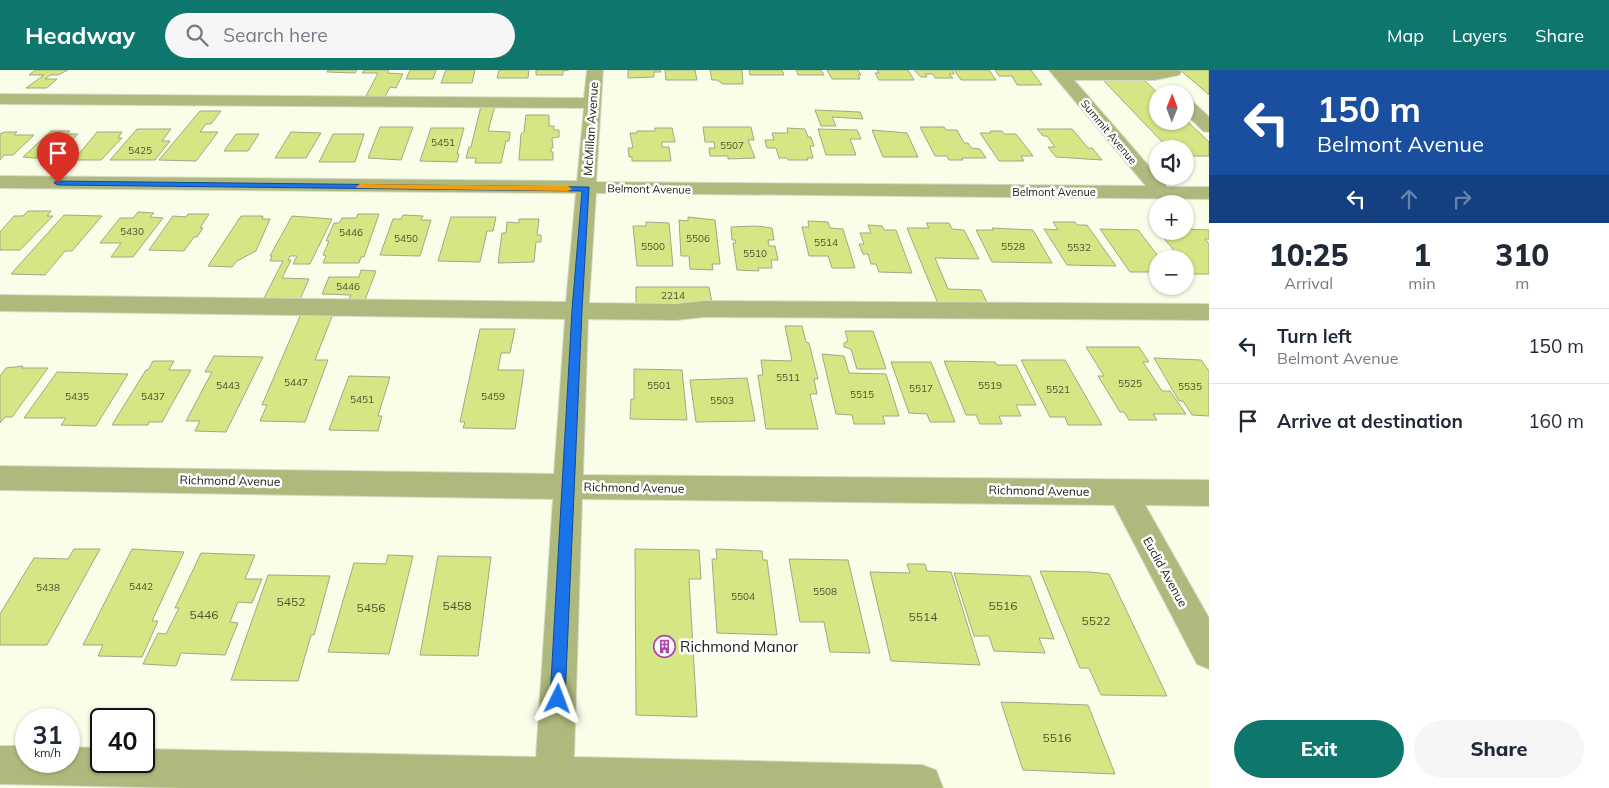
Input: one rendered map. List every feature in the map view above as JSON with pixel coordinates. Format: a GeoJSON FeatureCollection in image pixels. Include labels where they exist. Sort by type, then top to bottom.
{"type":"FeatureCollection","features":[{"type":"Feature","properties":{"kind":"street","name":"McMillan Avenue"},"geometry":{"type":"LineString","coordinates":[[553,782],[577,310],[595,70]]}},
{"type":"Feature","properties":{"kind":"street"},"geometry":{"type":"LineString","coordinates":[[1059,72],[1152,72],[1165,85]]}},
{"type":"Feature","properties":{"kind":"street","name":"Summit Avenue"},"geometry":{"type":"LineString","coordinates":[[1059,72],[1162,193]]}},
{"type":"Feature","properties":{"kind":"street"},"geometry":{"type":"LineString","coordinates":[[0,99],[593,104]]}},
{"type":"Feature","properties":{"kind":"street"},"geometry":{"type":"LineString","coordinates":[[1194,113],[1209,127]]}},
{"type":"Feature","properties":{"kind":"street","name":"Belmont Avenue"},"geometry":{"type":"LineString","coordinates":[[0,182],[586,189],[1209,193]]}},
{"type":"Feature","properties":{"kind":"street"},"geometry":{"type":"LineString","coordinates":[[0,303],[676,312],[714,310],[1209,312]]}},
{"type":"Feature","properties":{"kind":"street","name":"Richmond Avenue"},"geometry":{"type":"LineString","coordinates":[[0,478],[568,487],[1209,493]]}},
{"type":"Feature","properties":{"kind":"street","name":"Euclid Avenue"},"geometry":{"type":"LineString","coordinates":[[1122,492],[1209,652]]}},
{"type":"Feature","properties":{"kind":"street"},"geometry":{"type":"LineString","coordinates":[[0,765],[553,782],[922,784],[923,788]]}},
{"type":"Feature","properties":{"kind":"building"},"geometry":{"type":"Polygon","coordinates":[[[35,70],[68,70],[58,75],[50,75],[45,79],[57,79],[47,88],[26,88],[44,75],[29,75],[35,70]]]}},
{"type":"Feature","properties":{"kind":"building"},"geometry":{"type":"Polygon","coordinates":[[[328,70],[357,70],[355,73],[327,72],[328,70]]]}},
{"type":"Feature","properties":{"kind":"building"},"geometry":{"type":"Polygon","coordinates":[[[364,70],[389,70],[387,73],[403,74],[396,88],[390,87],[385,97],[366,96],[378,73],[362,73],[364,70]]]}},
{"type":"Feature","properties":{"kind":"building"},"geometry":{"type":"Polygon","coordinates":[[[410,70],[436,70],[433,79],[406,79],[410,70]]]}},
{"type":"Feature","properties":{"kind":"building"},"geometry":{"type":"Polygon","coordinates":[[[446,70],[475,70],[472,83],[441,83],[446,70]]]}},
{"type":"Feature","properties":{"kind":"building"},"geometry":{"type":"Polygon","coordinates":[[[499,70],[529,70],[528,78],[497,78],[499,70]]]}},
{"type":"Feature","properties":{"kind":"building"},"geometry":{"type":"Polygon","coordinates":[[[536,70],[569,70],[563,71],[563,75],[536,75],[536,70]]]}},
{"type":"Feature","properties":{"kind":"building"},"geometry":{"type":"Polygon","coordinates":[[[628,70],[660,70],[661,72],[654,72],[654,77],[628,78],[628,70]]]}},
{"type":"Feature","properties":{"kind":"building"},"geometry":{"type":"Polygon","coordinates":[[[665,70],[695,70],[697,80],[666,80],[665,70]]]}},
{"type":"Feature","properties":{"kind":"building"},"geometry":{"type":"Polygon","coordinates":[[[710,70],[742,70],[743,84],[723,84],[717,80],[712,80],[710,70]]]}},
{"type":"Feature","properties":{"kind":"building"},"geometry":{"type":"Polygon","coordinates":[[[749,70],[782,70],[784,75],[750,75],[749,70]]]}},
{"type":"Feature","properties":{"kind":"building"},"geometry":{"type":"Polygon","coordinates":[[[796,70],[821,70],[824,75],[798,75],[796,70]]]}},
{"type":"Feature","properties":{"kind":"building"},"geometry":{"type":"Polygon","coordinates":[[[827,70],[858,70],[861,75],[858,75],[860,79],[832,79],[827,70]]]}},
{"type":"Feature","properties":{"kind":"building"},"geometry":{"type":"Polygon","coordinates":[[[877,70],[908,70],[914,80],[879,80],[875,73],[879,73],[877,70]]]}},
{"type":"Feature","properties":{"kind":"building"},"geometry":{"type":"Polygon","coordinates":[[[914,70],[952,70],[954,74],[949,74],[953,78],[935,78],[933,74],[925,74],[927,77],[921,77],[914,70]]]}},
{"type":"Feature","properties":{"kind":"building"},"geometry":{"type":"Polygon","coordinates":[[[954,70],[989,70],[996,80],[961,80],[954,70]]]}},
{"type":"Feature","properties":{"kind":"building"},"geometry":{"type":"Polygon","coordinates":[[[995,70],[1031,70],[1042,85],[1017,85],[1012,76],[999,76],[995,70]]]}},
{"type":"Feature","properties":{"kind":"building"},"geometry":{"type":"Polygon","coordinates":[[[1180,70],[1209,70],[1209,95],[1200,87],[1180,70]]]}},
{"type":"Feature","properties":{"kind":"building"},"geometry":{"type":"Polygon","coordinates":[[[1102,79],[1143,79],[1149,85],[1149,128],[1102,79]]]}},
{"type":"Feature","properties":{"kind":"building"},"geometry":{"type":"Polygon","coordinates":[[[481,106],[495,106],[488,131],[510,132],[509,141],[506,141],[501,163],[475,163],[476,158],[466,158],[469,147],[471,147],[481,106]]]}},
{"type":"Feature","properties":{"kind":"building"},"geometry":{"type":"Polygon","coordinates":[[[815,110],[860,112],[863,119],[832,117],[836,126],[821,126],[815,110]]]}},
{"type":"Feature","properties":{"kind":"building"},"geometry":{"type":"Polygon","coordinates":[[[200,111],[221,111],[211,124],[206,124],[200,132],[218,132],[196,161],[159,160],[200,111]]]}},
{"type":"Feature","properties":{"kind":"building"},"geometry":{"type":"Polygon","coordinates":[[[526,115],[549,115],[549,126],[554,126],[554,130],[559,130],[559,137],[552,138],[553,148],[551,148],[551,152],[553,152],[553,160],[519,160],[521,134],[524,132],[526,115]]]}},
{"type":"Feature","properties":{"kind":"building"},"geometry":{"type":"Polygon","coordinates":[[[380,127],[413,127],[401,160],[368,158],[380,127]]]}},
{"type":"Feature","properties":{"kind":"building"},"geometry":{"type":"Polygon","coordinates":[[[703,127],[751,127],[754,140],[748,140],[755,158],[728,159],[728,156],[710,156],[709,148],[715,148],[714,142],[705,142],[703,127]]]}},
{"type":"Feature","properties":{"kind":"building"},"geometry":{"type":"Polygon","coordinates":[[[920,127],[944,127],[946,130],[957,130],[964,143],[968,143],[971,148],[980,149],[986,158],[949,160],[947,156],[935,156],[920,127]]]}},
{"type":"Feature","properties":{"kind":"building"},"geometry":{"type":"Polygon","coordinates":[[[431,128],[464,128],[457,154],[459,154],[457,162],[420,161],[431,128]]]}},
{"type":"Feature","properties":{"kind":"building"},"geometry":{"type":"Polygon","coordinates":[[[655,128],[672,128],[675,142],[662,142],[662,147],[669,147],[671,161],[632,161],[632,157],[629,157],[628,148],[633,148],[630,133],[655,131],[655,128]]]}},
{"type":"Feature","properties":{"kind":"building"},"geometry":{"type":"Polygon","coordinates":[[[787,128],[805,129],[808,137],[811,137],[814,146],[810,146],[813,158],[807,158],[808,160],[788,160],[787,158],[779,158],[776,148],[767,148],[765,140],[774,140],[772,133],[788,133],[787,128]]]}},
{"type":"Feature","properties":{"kind":"building"},"geometry":{"type":"Polygon","coordinates":[[[1194,128],[1209,142],[1209,156],[1194,156],[1194,140],[1160,140],[1151,130],[1194,130],[1194,128]]]}},
{"type":"Feature","properties":{"kind":"building"},"geometry":{"type":"Polygon","coordinates":[[[137,129],[171,129],[162,141],[170,141],[155,160],[110,160],[137,129]]]}},
{"type":"Feature","properties":{"kind":"building"},"geometry":{"type":"Polygon","coordinates":[[[818,129],[857,130],[861,139],[850,139],[856,155],[826,155],[818,129]]]}},
{"type":"Feature","properties":{"kind":"building"},"geometry":{"type":"Polygon","coordinates":[[[1037,129],[1072,129],[1088,148],[1092,148],[1102,160],[1056,157],[1048,147],[1055,147],[1047,136],[1043,136],[1037,129]]]}},
{"type":"Feature","properties":{"kind":"building"},"geometry":{"type":"Polygon","coordinates":[[[872,130],[907,133],[918,157],[883,157],[872,130]]]}},
{"type":"Feature","properties":{"kind":"building"},"geometry":{"type":"Polygon","coordinates":[[[51,131],[70,131],[67,134],[78,134],[60,152],[64,152],[57,160],[23,157],[51,131]]]}},
{"type":"Feature","properties":{"kind":"building"},"geometry":{"type":"Polygon","coordinates":[[[990,131],[1016,134],[1033,156],[1021,156],[1024,161],[999,161],[980,133],[991,133],[990,131]]]}},
{"type":"Feature","properties":{"kind":"building"},"geometry":{"type":"Polygon","coordinates":[[[17,132],[14,135],[34,135],[13,155],[4,155],[0,160],[0,134],[17,132]]]}},
{"type":"Feature","properties":{"kind":"building"},"geometry":{"type":"Polygon","coordinates":[[[97,132],[122,132],[118,138],[122,138],[101,160],[74,160],[97,132]]]}},
{"type":"Feature","properties":{"kind":"building"},"geometry":{"type":"Polygon","coordinates":[[[291,132],[321,133],[306,158],[275,158],[291,132]]]}},
{"type":"Feature","properties":{"kind":"building"},"geometry":{"type":"Polygon","coordinates":[[[236,134],[259,134],[248,151],[224,151],[236,134]]]}},
{"type":"Feature","properties":{"kind":"building"},"geometry":{"type":"Polygon","coordinates":[[[333,134],[364,134],[355,162],[319,162],[333,134]]]}},
{"type":"Feature","properties":{"kind":"building"},"geometry":{"type":"Polygon","coordinates":[[[28,211],[51,211],[47,216],[53,216],[20,250],[0,250],[0,232],[14,216],[23,216],[28,211]]]}},
{"type":"Feature","properties":{"kind":"building"},"geometry":{"type":"Polygon","coordinates":[[[138,212],[154,213],[150,217],[163,218],[133,257],[111,257],[121,243],[100,243],[120,218],[133,218],[138,212]]]}},
{"type":"Feature","properties":{"kind":"building"},"geometry":{"type":"Polygon","coordinates":[[[188,214],[209,214],[200,228],[203,228],[197,237],[194,237],[184,251],[149,250],[173,216],[186,217],[188,214]]]}},
{"type":"Feature","properties":{"kind":"building"},"geometry":{"type":"Polygon","coordinates":[[[358,214],[379,214],[364,257],[361,257],[359,263],[323,263],[326,256],[323,255],[329,241],[326,241],[334,223],[339,223],[342,218],[356,218],[358,214]]]}},
{"type":"Feature","properties":{"kind":"building"},"geometry":{"type":"Polygon","coordinates":[[[64,215],[102,216],[72,251],[65,251],[45,275],[11,274],[64,215]]]}},
{"type":"Feature","properties":{"kind":"building"},"geometry":{"type":"Polygon","coordinates":[[[403,215],[423,216],[421,220],[431,220],[420,256],[380,255],[393,219],[401,219],[403,215]]]}},
{"type":"Feature","properties":{"kind":"building"},"geometry":{"type":"Polygon","coordinates":[[[241,216],[263,216],[262,219],[270,219],[256,251],[237,261],[232,267],[208,266],[241,216]]]}},
{"type":"Feature","properties":{"kind":"building"},"geometry":{"type":"Polygon","coordinates":[[[292,216],[332,219],[310,264],[293,264],[297,256],[290,256],[288,260],[291,260],[282,278],[309,279],[300,299],[264,298],[283,261],[270,261],[272,256],[270,256],[292,216]]]}},
{"type":"Feature","properties":{"kind":"building"},"geometry":{"type":"Polygon","coordinates":[[[451,217],[496,217],[493,231],[487,231],[480,262],[438,261],[451,217]]]}},
{"type":"Feature","properties":{"kind":"building"},"geometry":{"type":"Polygon","coordinates":[[[688,217],[715,220],[720,264],[712,264],[713,270],[690,269],[689,256],[681,256],[679,220],[688,221],[688,217]]]}},
{"type":"Feature","properties":{"kind":"building"},"geometry":{"type":"Polygon","coordinates":[[[519,219],[539,219],[537,235],[541,235],[541,242],[536,242],[534,262],[498,263],[502,233],[506,233],[507,222],[519,223],[519,219]]]}},
{"type":"Feature","properties":{"kind":"building"},"geometry":{"type":"Polygon","coordinates":[[[808,221],[828,222],[830,228],[843,229],[855,268],[832,268],[828,256],[809,256],[802,227],[809,227],[808,221]]]}},
{"type":"Feature","properties":{"kind":"building"},"geometry":{"type":"Polygon","coordinates":[[[646,222],[669,223],[673,266],[637,266],[633,226],[646,226],[646,222]]]}},
{"type":"Feature","properties":{"kind":"building"},"geometry":{"type":"Polygon","coordinates":[[[1053,222],[1075,222],[1077,225],[1087,225],[1116,266],[1067,265],[1044,229],[1058,230],[1053,222]]]}},
{"type":"Feature","properties":{"kind":"building"},"geometry":{"type":"Polygon","coordinates":[[[926,223],[949,223],[952,229],[964,230],[979,259],[935,258],[948,289],[981,290],[989,307],[939,306],[907,228],[929,228],[926,223]]]}},
{"type":"Feature","properties":{"kind":"building"},"geometry":{"type":"Polygon","coordinates":[[[868,225],[882,226],[884,230],[896,230],[912,273],[879,272],[876,264],[871,264],[868,254],[863,254],[859,244],[864,244],[860,233],[871,233],[868,225]]]}},
{"type":"Feature","properties":{"kind":"building"},"geometry":{"type":"Polygon","coordinates":[[[756,226],[772,228],[774,240],[768,240],[769,246],[775,246],[778,260],[771,260],[772,268],[758,268],[759,271],[737,270],[733,243],[736,243],[735,240],[732,240],[731,227],[756,226]]]}},
{"type":"Feature","properties":{"kind":"building"},"geometry":{"type":"Polygon","coordinates":[[[992,228],[1033,230],[1052,263],[992,262],[976,230],[993,230],[992,228]]]}},
{"type":"Feature","properties":{"kind":"building"},"geometry":{"type":"Polygon","coordinates":[[[1100,229],[1138,230],[1153,250],[1149,250],[1149,272],[1130,272],[1100,229]]]}},
{"type":"Feature","properties":{"kind":"building"},"geometry":{"type":"Polygon","coordinates":[[[1194,229],[1209,230],[1209,239],[1205,239],[1209,244],[1209,274],[1194,274],[1194,250],[1174,250],[1165,240],[1194,240],[1194,229]]]}},
{"type":"Feature","properties":{"kind":"building"},"geometry":{"type":"Polygon","coordinates":[[[361,270],[376,271],[365,300],[348,300],[351,295],[322,294],[329,277],[359,277],[361,270]]]}},
{"type":"Feature","properties":{"kind":"building"},"geometry":{"type":"Polygon","coordinates":[[[636,287],[709,287],[712,303],[636,305],[636,287]]]}},
{"type":"Feature","properties":{"kind":"building"},"geometry":{"type":"Polygon","coordinates":[[[301,314],[333,314],[315,360],[328,360],[305,422],[260,421],[267,405],[262,405],[301,314]]]}},
{"type":"Feature","properties":{"kind":"building"},"geometry":{"type":"Polygon","coordinates":[[[785,326],[802,326],[806,342],[809,343],[818,379],[814,379],[817,394],[810,394],[818,429],[766,429],[758,375],[763,375],[761,360],[792,361],[785,326]]]}},
{"type":"Feature","properties":{"kind":"building"},"geometry":{"type":"Polygon","coordinates":[[[480,329],[515,329],[510,353],[501,353],[498,370],[524,370],[515,429],[463,428],[465,422],[460,422],[480,329]]]}},
{"type":"Feature","properties":{"kind":"building"},"geometry":{"type":"Polygon","coordinates":[[[845,331],[873,331],[886,369],[857,369],[851,349],[844,347],[844,343],[848,341],[845,331]]]}},
{"type":"Feature","properties":{"kind":"building"},"geometry":{"type":"Polygon","coordinates":[[[1086,347],[1139,347],[1149,362],[1143,362],[1162,391],[1170,391],[1186,414],[1153,414],[1157,420],[1129,420],[1124,412],[1120,412],[1098,376],[1104,376],[1086,347]]]}},
{"type":"Feature","properties":{"kind":"building"},"geometry":{"type":"Polygon","coordinates":[[[822,354],[844,356],[849,373],[886,374],[899,416],[883,416],[885,424],[854,424],[852,415],[836,414],[822,354]]]}},
{"type":"Feature","properties":{"kind":"building"},"geometry":{"type":"Polygon","coordinates":[[[214,356],[263,357],[226,432],[195,431],[200,421],[186,421],[212,372],[205,372],[214,356]]]}},
{"type":"Feature","properties":{"kind":"building"},"geometry":{"type":"Polygon","coordinates":[[[1154,358],[1201,360],[1209,371],[1209,416],[1192,415],[1183,401],[1179,401],[1154,358]]]}},
{"type":"Feature","properties":{"kind":"building"},"geometry":{"type":"Polygon","coordinates":[[[1021,360],[1065,360],[1102,425],[1068,425],[1065,417],[1050,417],[1021,360]]]}},
{"type":"Feature","properties":{"kind":"building"},"geometry":{"type":"Polygon","coordinates":[[[153,361],[174,361],[169,370],[191,370],[162,422],[149,422],[148,425],[112,425],[146,370],[148,370],[153,361]]]}},
{"type":"Feature","properties":{"kind":"building"},"geometry":{"type":"Polygon","coordinates":[[[944,361],[995,362],[997,365],[1016,365],[1036,405],[1016,405],[1021,416],[999,416],[1002,424],[980,424],[976,415],[966,415],[944,361]]]}},
{"type":"Feature","properties":{"kind":"building"},"geometry":{"type":"Polygon","coordinates":[[[891,362],[931,362],[955,422],[930,422],[927,414],[909,413],[891,362]]]}},
{"type":"Feature","properties":{"kind":"building"},"geometry":{"type":"Polygon","coordinates":[[[23,366],[22,368],[48,368],[12,417],[5,417],[0,423],[0,376],[6,368],[23,366]]]}},
{"type":"Feature","properties":{"kind":"building"},"geometry":{"type":"Polygon","coordinates":[[[634,369],[682,370],[687,420],[630,419],[631,399],[634,399],[634,369]]]}},
{"type":"Feature","properties":{"kind":"building"},"geometry":{"type":"Polygon","coordinates":[[[57,372],[128,374],[96,426],[61,425],[66,418],[24,418],[57,372]]]}},
{"type":"Feature","properties":{"kind":"building"},"geometry":{"type":"Polygon","coordinates":[[[349,376],[390,377],[378,416],[382,416],[378,431],[329,430],[349,376]]]}},
{"type":"Feature","properties":{"kind":"building"},"geometry":{"type":"Polygon","coordinates":[[[747,378],[755,421],[696,422],[690,380],[747,378]]]}},
{"type":"Feature","properties":{"kind":"building"},"geometry":{"type":"Polygon","coordinates":[[[74,549],[100,549],[47,645],[0,645],[0,614],[34,558],[68,559],[74,549]]]}},
{"type":"Feature","properties":{"kind":"building"},"geometry":{"type":"Polygon","coordinates":[[[132,549],[184,552],[152,621],[158,621],[142,657],[98,656],[103,645],[83,645],[132,549]]]}},
{"type":"Feature","properties":{"kind":"building","name":"Richmond Manor"},"geometry":{"type":"Polygon","coordinates":[[[635,549],[699,550],[701,579],[689,579],[697,717],[636,715],[635,549]]]}},
{"type":"Feature","properties":{"kind":"building"},"geometry":{"type":"Polygon","coordinates":[[[716,549],[762,551],[763,560],[767,560],[777,635],[717,633],[712,559],[717,559],[716,549]]]}},
{"type":"Feature","properties":{"kind":"building"},"geometry":{"type":"Polygon","coordinates":[[[201,553],[255,555],[245,579],[262,579],[252,603],[238,602],[230,622],[238,623],[225,655],[181,653],[176,666],[143,664],[158,633],[166,634],[179,608],[175,608],[201,553]]]}},
{"type":"Feature","properties":{"kind":"building"},"geometry":{"type":"Polygon","coordinates":[[[388,555],[413,556],[389,654],[328,652],[354,563],[386,564],[388,555]]]}},
{"type":"Feature","properties":{"kind":"building"},"geometry":{"type":"Polygon","coordinates":[[[438,556],[491,557],[478,656],[420,655],[438,556]]]}},
{"type":"Feature","properties":{"kind":"building"},"geometry":{"type":"Polygon","coordinates":[[[789,559],[848,560],[870,653],[830,652],[824,622],[800,622],[789,559]]]}},
{"type":"Feature","properties":{"kind":"building"},"geometry":{"type":"Polygon","coordinates":[[[907,564],[925,564],[927,571],[951,572],[980,665],[891,661],[870,572],[910,573],[907,564]]]}},
{"type":"Feature","properties":{"kind":"building"},"geometry":{"type":"Polygon","coordinates":[[[1040,571],[1109,574],[1167,696],[1101,695],[1089,668],[1080,668],[1040,571]]]}},
{"type":"Feature","properties":{"kind":"building"},"geometry":{"type":"Polygon","coordinates":[[[954,573],[1030,576],[1054,639],[1039,638],[1045,653],[994,651],[989,636],[974,636],[954,573]]]}},
{"type":"Feature","properties":{"kind":"building"},"geometry":{"type":"Polygon","coordinates":[[[268,575],[330,576],[314,635],[311,635],[298,681],[231,680],[268,575]]]}},
{"type":"Feature","properties":{"kind":"building"},"geometry":{"type":"Polygon","coordinates":[[[1001,702],[1088,705],[1115,774],[1023,770],[1001,702]]]}},
{"type":"Feature","properties":{"kind":"slow traffic"},"geometry":{"type":"LineString","coordinates":[[360,187],[568,189]]}},
{"type":"Feature","properties":{"kind":"place","name":"Richmond Manor"},"geometry":{"type":"Point","coordinates":[664,647]}},
{"type":"Feature","properties":{"kind":"route"},"geometry":{"type":"LineString","coordinates":[[58,183],[586,189],[577,310],[558,699]]}}]}
